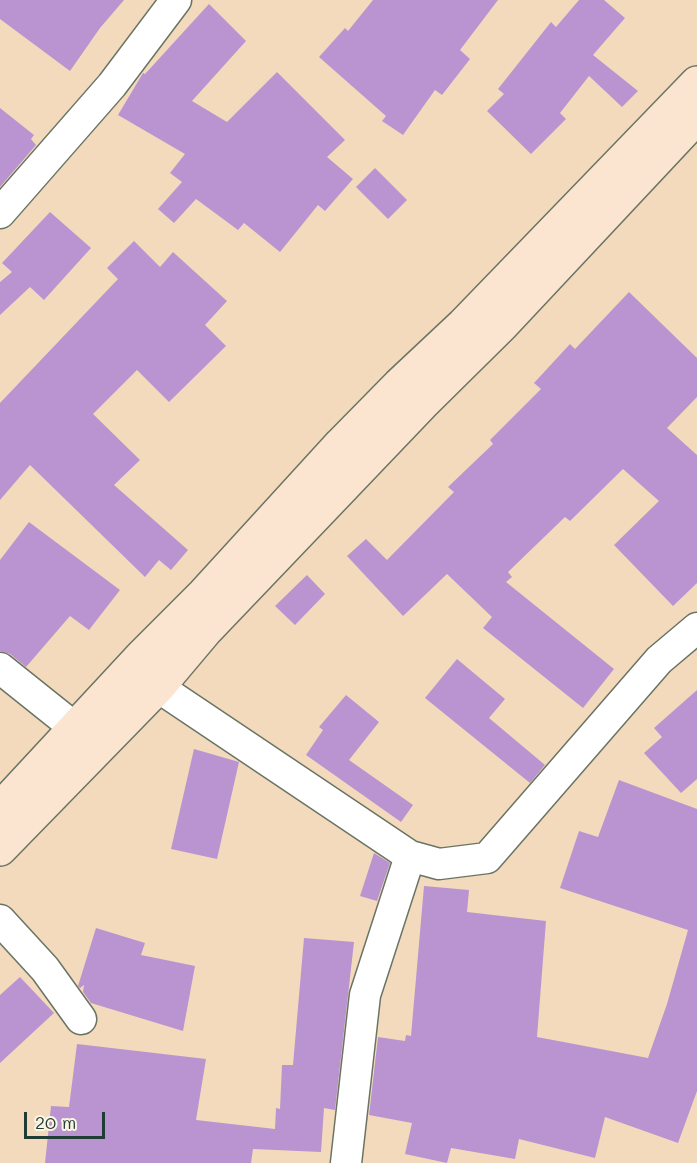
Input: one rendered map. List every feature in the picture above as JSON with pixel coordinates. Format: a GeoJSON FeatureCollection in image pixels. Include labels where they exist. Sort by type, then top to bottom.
{"type":"FeatureCollection","features":[{"type":"Feature","properties":{"kind":"main road"},"geometry":{"type":"LineString","coordinates":[[0,809],[204,594],[341,444],[463,325],[697,83]]}},
{"type":"Feature","properties":{"kind":"main road"},"geometry":{"type":"LineString","coordinates":[[0,849],[158,687],[206,630],[502,325],[697,117]]}},
{"type":"Feature","properties":{"kind":"street"},"geometry":{"type":"LineString","coordinates":[[0,213],[112,85],[176,0]]}},
{"type":"Feature","properties":{"kind":"street"},"geometry":{"type":"LineString","coordinates":[[158,687],[410,856],[439,864],[487,858],[659,660],[697,628]]}},
{"type":"Feature","properties":{"kind":"street"},"geometry":{"type":"LineString","coordinates":[[0,668],[75,728]]}},
{"type":"Feature","properties":{"kind":"street"},"geometry":{"type":"LineString","coordinates":[[346,1163],[365,995],[410,856]]}},
{"type":"Feature","properties":{"kind":"street"},"geometry":{"type":"LineString","coordinates":[[0,920],[45,969],[81,1019]]}},
{"type":"Feature","properties":{"kind":"building"},"geometry":{"type":"Polygon","coordinates":[[[0,0],[124,0],[100,28],[70,71],[0,19],[0,0]]]}},
{"type":"Feature","properties":{"kind":"building"},"geometry":{"type":"Polygon","coordinates":[[[373,0],[498,0],[460,50],[470,59],[442,95],[435,90],[403,135],[382,121],[386,116],[319,57],[345,28],[348,31],[373,0]]]}},
{"type":"Feature","properties":{"kind":"building"},"geometry":{"type":"Polygon","coordinates":[[[579,0],[604,0],[625,18],[593,55],[638,91],[622,107],[589,76],[560,113],[566,119],[531,154],[487,111],[504,94],[498,89],[551,22],[556,27],[579,0]]]}},
{"type":"Feature","properties":{"kind":"building"},"geometry":{"type":"Polygon","coordinates":[[[209,4],[246,41],[192,101],[227,122],[277,72],[345,140],[327,157],[353,179],[325,211],[318,205],[280,252],[244,223],[238,230],[196,199],[174,223],[158,209],[182,182],[170,173],[185,154],[118,115],[143,73],[145,74],[209,4]]]}},
{"type":"Feature","properties":{"kind":"building"},"geometry":{"type":"Polygon","coordinates":[[[0,108],[34,135],[31,139],[36,145],[0,187],[0,108]]]}},
{"type":"Feature","properties":{"kind":"building"},"geometry":{"type":"Polygon","coordinates":[[[375,168],[407,200],[388,219],[356,187],[375,168]]]}},
{"type":"Feature","properties":{"kind":"building"},"geometry":{"type":"Polygon","coordinates":[[[50,212],[91,248],[44,300],[30,287],[0,315],[0,282],[12,272],[2,263],[50,212]]]}},
{"type":"Feature","properties":{"kind":"building"},"geometry":{"type":"Polygon","coordinates":[[[134,241],[160,267],[173,252],[227,301],[205,325],[226,346],[169,402],[137,370],[93,414],[140,460],[114,485],[188,550],[171,570],[159,560],[145,577],[30,465],[0,500],[0,403],[118,279],[107,268],[134,241]]]}},
{"type":"Feature","properties":{"kind":"building"},"geometry":{"type":"Polygon","coordinates":[[[629,292],[697,358],[697,397],[667,428],[697,455],[697,583],[673,606],[614,545],[659,501],[623,469],[570,521],[565,517],[508,572],[512,577],[506,582],[614,669],[583,708],[483,628],[492,617],[447,574],[403,616],[347,556],[366,539],[387,560],[454,492],[448,487],[493,444],[490,440],[541,389],[534,383],[570,344],[575,349],[629,292]]]}},
{"type":"Feature","properties":{"kind":"building"},"geometry":{"type":"Polygon","coordinates":[[[29,522],[120,590],[89,630],[70,616],[26,667],[10,654],[0,651],[0,560],[29,522]]]}},
{"type":"Feature","properties":{"kind":"building"},"geometry":{"type":"Polygon","coordinates":[[[307,575],[325,594],[295,625],[275,606],[307,575]]]}},
{"type":"Feature","properties":{"kind":"building"},"geometry":{"type":"Polygon","coordinates":[[[457,659],[505,699],[489,718],[545,765],[530,783],[425,698],[457,659]]]}},
{"type":"Feature","properties":{"kind":"building"},"geometry":{"type":"Polygon","coordinates":[[[697,690],[697,779],[681,793],[644,753],[662,737],[654,728],[697,690]]]}},
{"type":"Feature","properties":{"kind":"building"},"geometry":{"type":"Polygon","coordinates":[[[346,695],[379,722],[349,760],[413,805],[401,822],[306,755],[323,730],[319,727],[346,695]]]}},
{"type":"Feature","properties":{"kind":"building"},"geometry":{"type":"Polygon","coordinates":[[[194,749],[239,762],[217,859],[171,849],[194,749]]]}},
{"type":"Feature","properties":{"kind":"building"},"geometry":{"type":"Polygon","coordinates":[[[619,780],[697,809],[697,1091],[678,1143],[605,1117],[595,1158],[519,1139],[515,1159],[451,1148],[447,1163],[405,1154],[412,1123],[369,1115],[378,1037],[405,1041],[406,1035],[411,1036],[424,886],[469,890],[467,912],[546,921],[537,1037],[648,1058],[667,1004],[688,930],[560,888],[579,831],[598,837],[619,780]]]}},
{"type":"Feature","properties":{"kind":"building"},"geometry":{"type":"Polygon","coordinates":[[[374,853],[390,863],[377,901],[360,896],[374,853]]]}},
{"type":"Feature","properties":{"kind":"building"},"geometry":{"type":"Polygon","coordinates":[[[96,928],[145,943],[141,955],[195,966],[183,1031],[91,1003],[83,992],[84,985],[80,988],[78,986],[96,928]]]}},
{"type":"Feature","properties":{"kind":"building"},"geometry":{"type":"Polygon","coordinates":[[[304,938],[354,942],[335,1110],[324,1108],[321,1152],[253,1149],[251,1163],[45,1163],[51,1106],[69,1107],[77,1044],[206,1059],[196,1120],[275,1129],[276,1108],[280,1109],[282,1065],[293,1065],[304,938]]]}},
{"type":"Feature","properties":{"kind":"building"},"geometry":{"type":"Polygon","coordinates":[[[20,977],[54,1013],[0,1063],[0,995],[20,977]]]}}]}
